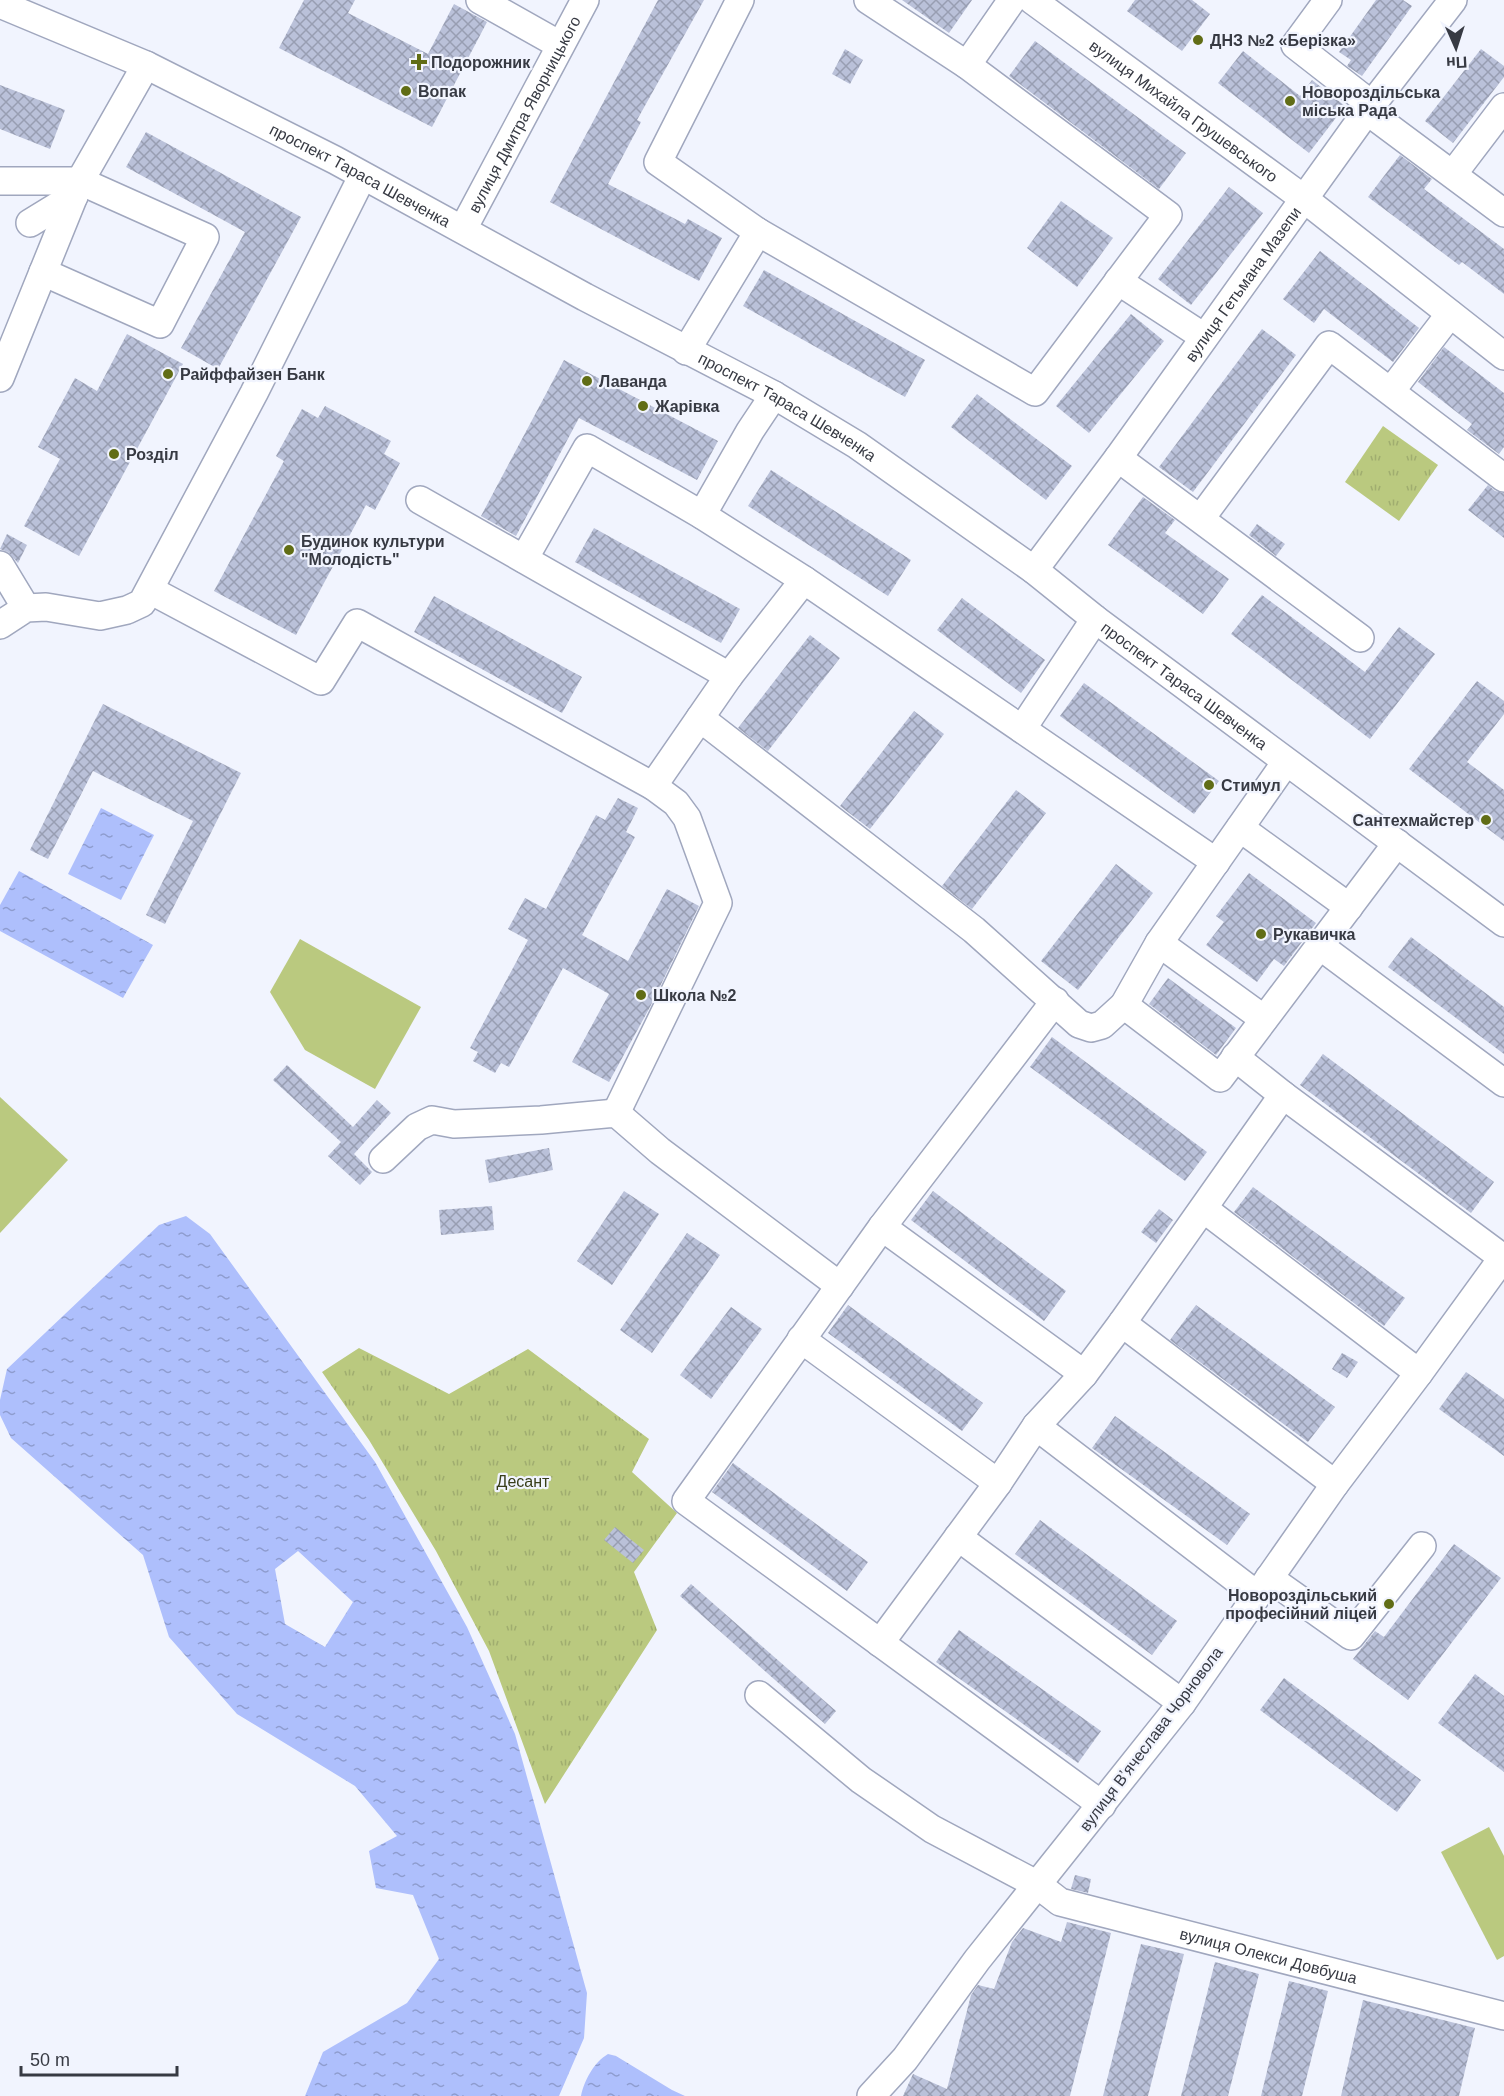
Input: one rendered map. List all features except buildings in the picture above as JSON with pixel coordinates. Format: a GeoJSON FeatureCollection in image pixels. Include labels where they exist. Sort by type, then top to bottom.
{"type":"FeatureCollection","features":[{"type":"Feature","properties":{"kind":"street"},"geometry":{"type":"LineString","coordinates":[[480,0],[560,45]]}},
{"type":"Feature","properties":{"kind":"street","name":"вулиця Дмитра Яворницького"},"geometry":{"type":"LineString","coordinates":[[463,229],[585,0]]}},
{"type":"Feature","properties":{"kind":"street"},"geometry":{"type":"LineString","coordinates":[[740,0],[658,162],[758,232],[1035,392],[1168,215],[967,65],[868,0]]}},
{"type":"Feature","properties":{"kind":"street"},"geometry":{"type":"LineString","coordinates":[[967,65],[1012,0]]}},
{"type":"Feature","properties":{"kind":"street","name":"вулиця Михайла Грушевського"},"geometry":{"type":"LineString","coordinates":[[1032,0],[1303,198],[1504,356]]}},
{"type":"Feature","properties":{"kind":"street"},"geometry":{"type":"LineString","coordinates":[[1328,0],[1295,45],[1370,108],[1504,213]]}},
{"type":"Feature","properties":{"kind":"street","name":"вулиця Гетьмана Мазепи"},"geometry":{"type":"LineString","coordinates":[[1034,570],[1118,458],[1303,198],[1454,0]]}},
{"type":"Feature","properties":{"kind":"street","name":"проспект Тараса Шевченка"},"geometry":{"type":"LineString","coordinates":[[0,4],[146,65],[335,160],[362,177],[463,229],[585,297],[774,395],[857,445],[1034,570],[1095,619],[1504,923]]}},
{"type":"Feature","properties":{"kind":"street"},"geometry":{"type":"LineString","coordinates":[[0,378],[77,188],[146,65]]}},
{"type":"Feature","properties":{"kind":"street"},"geometry":{"type":"LineString","coordinates":[[1453,174],[1504,107]]}},
{"type":"Feature","properties":{"kind":"street"},"geometry":{"type":"LineString","coordinates":[[0,625],[26,608],[46,607],[100,616],[127,610],[142,603],[265,371],[362,177]]}},
{"type":"Feature","properties":{"kind":"street"},"geometry":{"type":"LineString","coordinates":[[0,181],[77,188],[205,237],[160,324],[43,272]]}},
{"type":"Feature","properties":{"kind":"street"},"geometry":{"type":"LineString","coordinates":[[30,223],[77,188]]}},
{"type":"Feature","properties":{"kind":"street"},"geometry":{"type":"LineString","coordinates":[[686,351],[758,232]]}},
{"type":"Feature","properties":{"kind":"street"},"geometry":{"type":"LineString","coordinates":[[1118,281],[1204,337]]}},
{"type":"Feature","properties":{"kind":"street"},"geometry":{"type":"LineString","coordinates":[[1391,391],[1450,314]]}},
{"type":"Feature","properties":{"kind":"street"},"geometry":{"type":"LineString","coordinates":[[1201,518],[1329,345],[1504,478]]}},
{"type":"Feature","properties":{"kind":"street"},"geometry":{"type":"LineString","coordinates":[[229,398],[265,371]]}},
{"type":"Feature","properties":{"kind":"street"},"geometry":{"type":"LineString","coordinates":[[702,515],[750,431],[774,395]]}},
{"type":"Feature","properties":{"kind":"street"},"geometry":{"type":"LineString","coordinates":[[524,559],[587,448],[702,515],[804,580],[1216,862]]}},
{"type":"Feature","properties":{"kind":"street"},"geometry":{"type":"LineString","coordinates":[[1118,458],[1360,638]]}},
{"type":"Feature","properties":{"kind":"street"},"geometry":{"type":"LineString","coordinates":[[420,501],[729,676]]}},
{"type":"Feature","properties":{"kind":"street"},"geometry":{"type":"LineString","coordinates":[[0,565],[26,608]]}},
{"type":"Feature","properties":{"kind":"street"},"geometry":{"type":"LineString","coordinates":[[653,786],[729,676],[804,580]]}},
{"type":"Feature","properties":{"kind":"street"},"geometry":{"type":"LineString","coordinates":[[150,590],[321,681],[357,623],[653,786],[676,803],[687,818],[718,900],[717,906],[616,1113]]}},
{"type":"Feature","properties":{"kind":"street"},"geometry":{"type":"LineString","coordinates":[[1022,729],[1095,619]]}},
{"type":"Feature","properties":{"kind":"street"},"geometry":{"type":"LineString","coordinates":[[700,718],[974,930],[1079,1024],[1091,1028],[1102,1025],[1124,1005],[1159,944],[1286,762]]}},
{"type":"Feature","properties":{"kind":"street"},"geometry":{"type":"LineString","coordinates":[[1240,828],[1297,867],[1349,907]]}},
{"type":"Feature","properties":{"kind":"street"},"geometry":{"type":"LineString","coordinates":[[1124,1005],[1220,1078],[1397,843]]}},
{"type":"Feature","properties":{"kind":"street"},"geometry":{"type":"LineString","coordinates":[[1159,944],[1264,1019]]}},
{"type":"Feature","properties":{"kind":"street"},"geometry":{"type":"LineString","coordinates":[[1320,946],[1504,1083]]}},
{"type":"Feature","properties":{"kind":"street"},"geometry":{"type":"LineString","coordinates":[[1055,1001],[882,1227],[686,1501],[1102,1805]]}},
{"type":"Feature","properties":{"kind":"street"},"geometry":{"type":"LineString","coordinates":[[1235,1057],[1503,1257]]}},
{"type":"Feature","properties":{"kind":"street"},"geometry":{"type":"LineString","coordinates":[[880,1643],[998,1483],[1036,1426],[1084,1374],[1122,1323],[1283,1095]]}},
{"type":"Feature","properties":{"kind":"street"},"geometry":{"type":"LineString","coordinates":[[383,1159],[417,1127],[432,1120],[454,1124],[541,1120],[616,1113],[660,1151],[840,1286]]}},
{"type":"Feature","properties":{"kind":"street"},"geometry":{"type":"LineString","coordinates":[[1204,1209],[1419,1373]]}},
{"type":"Feature","properties":{"kind":"street"},"geometry":{"type":"LineString","coordinates":[[882,1227],[1084,1374]]}},
{"type":"Feature","properties":{"kind":"street","name":"вулиця Вʼячеслава Чорновола"},"geometry":{"type":"LineString","coordinates":[[871,2096],[905,2059],[977,1960],[1182,1703],[1335,1484],[1503,1257]]}},
{"type":"Feature","properties":{"kind":"street"},"geometry":{"type":"LineString","coordinates":[[1122,1323],[1335,1484]]}},
{"type":"Feature","properties":{"kind":"street"},"geometry":{"type":"LineString","coordinates":[[801,1339],[998,1483]]}},
{"type":"Feature","properties":{"kind":"street"},"geometry":{"type":"LineString","coordinates":[[1036,1426],[1263,1587],[1351,1636],[1422,1546]]}},
{"type":"Feature","properties":{"kind":"street"},"geometry":{"type":"LineString","coordinates":[[958,1536],[1182,1703]]}},
{"type":"Feature","properties":{"kind":"street","name":"вулиця Олекси Довбуша"},"geometry":{"type":"LineString","coordinates":[[759,1695],[861,1780],[932,1829],[1038,1885],[1060,1902],[1504,2016]]}},
{"type":"Feature","properties":{"kind":"green space"},"geometry":{"type":"Polygon","coordinates":[[[1383,426],[1438,465],[1399,521],[1345,482],[1383,426]]]}},
{"type":"Feature","properties":{"kind":"green space"},"geometry":{"type":"Polygon","coordinates":[[[300,939],[421,1007],[375,1089],[305,1050],[270,992],[300,939]]]}},
{"type":"Feature","properties":{"kind":"green space"},"geometry":{"type":"Polygon","coordinates":[[[0,1097],[68,1160],[0,1233],[0,1097]]]}},
{"type":"Feature","properties":{"kind":"green space","name":"Десант"},"geometry":{"type":"Polygon","coordinates":[[[359,1348],[449,1394],[528,1349],[649,1439],[632,1472],[677,1513],[634,1572],[657,1630],[545,1804],[489,1651],[436,1551],[369,1440],[322,1372],[359,1348]]]}},
{"type":"Feature","properties":{"kind":"green space"},"geometry":{"type":"Polygon","coordinates":[[[1489,1827],[1504,1856],[1504,1956],[1497,1960],[1441,1852],[1489,1827]]]}},
{"type":"Feature","properties":{"kind":"water"},"geometry":{"type":"Polygon","coordinates":[[[101,808],[154,835],[121,900],[68,874],[101,808]]]}},
{"type":"Feature","properties":{"kind":"water"},"geometry":{"type":"Polygon","coordinates":[[[19,871],[153,945],[123,998],[0,931],[0,905],[19,871]]]}},
{"type":"Feature","properties":{"kind":"water"},"geometry":{"type":"Polygon","coordinates":[[[186,1216],[210,1234],[375,1462],[467,1627],[515,1734],[587,1993],[584,2038],[559,2096],[305,2096],[323,2052],[407,2003],[439,1959],[413,1895],[376,1888],[369,1851],[397,1836],[355,1786],[237,1714],[169,1637],[143,1555],[11,1438],[0,1415],[0,1400],[7,1369],[159,1225],[186,1216]],[[298,1551],[275,1569],[285,1624],[325,1647],[353,1602],[298,1551]]]}},
{"type":"Feature","properties":{"kind":"water"},"geometry":{"type":"Polygon","coordinates":[[[608,2054],[616,2056],[685,2096],[581,2096],[590,2072],[608,2054]]]}},
{"type":"Feature","properties":{"kind":"place","name":"ДНЗ №2 «Берізка»"},"geometry":{"type":"Point","coordinates":[1198,40]}},
{"type":"Feature","properties":{"kind":"place","name":"Подорожник"},"geometry":{"type":"Point","coordinates":[419,62]}},
{"type":"Feature","properties":{"kind":"place","name":"Вопак"},"geometry":{"type":"Point","coordinates":[406,91]}},
{"type":"Feature","properties":{"kind":"place","name":"Новороздільська міська Рада"},"geometry":{"type":"Point","coordinates":[1290,101]}},
{"type":"Feature","properties":{"kind":"place","name":"Райффайзен Банк"},"geometry":{"type":"Point","coordinates":[168,374]}},
{"type":"Feature","properties":{"kind":"place","name":"Лаванда"},"geometry":{"type":"Point","coordinates":[587,381]}},
{"type":"Feature","properties":{"kind":"place","name":"Жарівка"},"geometry":{"type":"Point","coordinates":[643,406]}},
{"type":"Feature","properties":{"kind":"place","name":"Розділ"},"geometry":{"type":"Point","coordinates":[114,454]}},
{"type":"Feature","properties":{"kind":"place","name":"Будинок культури \"Молодість\""},"geometry":{"type":"Point","coordinates":[289,550]}},
{"type":"Feature","properties":{"kind":"place","name":"Стимул"},"geometry":{"type":"Point","coordinates":[1209,785]}},
{"type":"Feature","properties":{"kind":"place","name":"Сантехмайстер"},"geometry":{"type":"Point","coordinates":[1486,820]}},
{"type":"Feature","properties":{"kind":"place","name":"Рукавичка"},"geometry":{"type":"Point","coordinates":[1261,934]}},
{"type":"Feature","properties":{"kind":"place","name":"Школа №2"},"geometry":{"type":"Point","coordinates":[641,995]}},
{"type":"Feature","properties":{"kind":"place","name":"Новороздільський професійний ліцей"},"geometry":{"type":"Point","coordinates":[1389,1604]}}]}
